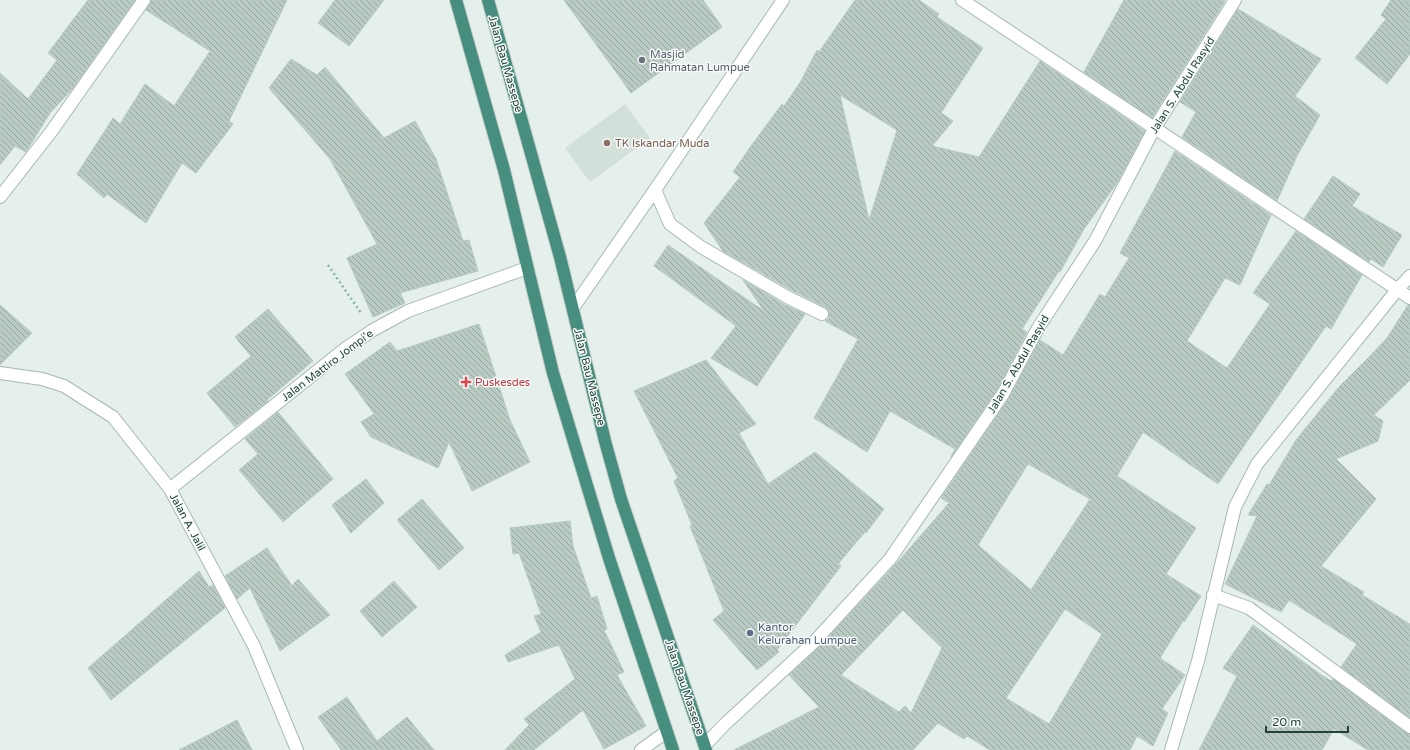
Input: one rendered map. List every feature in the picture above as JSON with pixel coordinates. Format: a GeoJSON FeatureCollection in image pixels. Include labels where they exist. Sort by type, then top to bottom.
{"type":"FeatureCollection","features":[{"type":"Feature","properties":{"kind":"highway"},"geometry":{"type":"LineString","coordinates":[[456,0],[502,163],[553,373],[609,558],[673,750]]}},
{"type":"Feature","properties":{"kind":"highway","name":"Jalan Bau Massepe"},"geometry":{"type":"LineString","coordinates":[[488,0],[560,257],[605,442],[621,499],[705,748]]}},
{"type":"Feature","properties":{"kind":"street"},"geometry":{"type":"LineString","coordinates":[[0,196],[51,132],[144,0]]}},
{"type":"Feature","properties":{"kind":"street"},"geometry":{"type":"LineString","coordinates":[[573,308],[655,190],[783,0]]}},
{"type":"Feature","properties":{"kind":"street"},"geometry":{"type":"LineString","coordinates":[[962,0],[1410,298]]}},
{"type":"Feature","properties":{"kind":"street","name":"Jalan S. Abdul Rasyid"},"geometry":{"type":"LineString","coordinates":[[705,748],[725,724],[814,642],[890,559],[1002,394],[1038,328],[1095,242],[1154,129],[1235,0]]}},
{"type":"Feature","properties":{"kind":"street"},"geometry":{"type":"LineString","coordinates":[[655,190],[670,224],[700,247],[790,298],[822,314]]}},
{"type":"Feature","properties":{"kind":"street","name":"Jalan Mattiro Jompi'e"},"geometry":{"type":"LineString","coordinates":[[170,488],[346,348],[373,330],[408,312],[527,268]]}},
{"type":"Feature","properties":{"kind":"street"},"geometry":{"type":"LineString","coordinates":[[1171,750],[1198,661],[1235,508],[1257,464],[1397,290],[1410,276]]}},
{"type":"Feature","properties":{"kind":"street","name":"Jalan A. Jalil"},"geometry":{"type":"LineString","coordinates":[[0,373],[42,379],[64,386],[113,417],[170,488],[254,646],[297,750]]}},
{"type":"Feature","properties":{"kind":"street"},"geometry":{"type":"LineString","coordinates":[[1213,595],[1249,608],[1410,727]]}},
{"type":"Feature","properties":{"kind":"street"},"geometry":{"type":"LineString","coordinates":[[641,750],[666,732]]}},
{"type":"Feature","properties":{"kind":"path"},"geometry":{"type":"LineString","coordinates":[[328,265],[373,330]]}},
{"type":"Feature","properties":{"kind":"shaded area","name":"TK Iskandar Muda"},"geometry":{"type":"Polygon","coordinates":[[[625,104],[650,138],[590,182],[565,148],[625,104]]]}},
{"type":"Feature","properties":{"kind":"building"},"geometry":{"type":"Polygon","coordinates":[[[88,0],[135,0],[73,88],[50,113],[26,152],[15,146],[0,165],[0,73],[28,99],[57,60],[48,53],[88,0]]]}},
{"type":"Feature","properties":{"kind":"building"},"geometry":{"type":"Polygon","coordinates":[[[151,0],[287,0],[229,121],[233,124],[196,173],[182,163],[146,223],[107,194],[104,198],[77,174],[113,118],[120,124],[145,84],[174,106],[210,51],[146,10],[151,0]]]}},
{"type":"Feature","properties":{"kind":"building"},"geometry":{"type":"Polygon","coordinates":[[[335,0],[384,0],[349,46],[318,23],[335,0]]]}},
{"type":"Feature","properties":{"kind":"building","name":"Masjid Rahmatan Lumpue"},"geometry":{"type":"Polygon","coordinates":[[[564,0],[703,0],[722,27],[631,93],[564,0]]]}},
{"type":"Feature","properties":{"kind":"building"},"geometry":{"type":"Polygon","coordinates":[[[855,0],[919,0],[939,14],[937,17],[983,48],[941,113],[953,121],[932,146],[979,157],[1040,61],[1145,131],[1117,183],[1084,229],[1060,272],[1059,271],[1022,329],[1027,332],[997,390],[951,457],[955,449],[890,411],[867,452],[814,418],[858,339],[825,321],[829,318],[829,314],[825,307],[793,291],[723,251],[704,223],[740,177],[733,172],[782,104],[784,106],[801,81],[817,50],[819,52],[855,0]],[[840,95],[869,220],[897,130],[840,95]]]}},
{"type":"Feature","properties":{"kind":"building"},"geometry":{"type":"Polygon","coordinates":[[[1124,0],[1225,1],[1152,118],[1084,72],[1124,0]]]}},
{"type":"Feature","properties":{"kind":"building"},"geometry":{"type":"Polygon","coordinates":[[[1391,0],[1410,0],[1410,54],[1387,84],[1355,58],[1386,19],[1381,15],[1391,0]]]}},
{"type":"Feature","properties":{"kind":"building"},"geometry":{"type":"Polygon","coordinates":[[[1238,9],[1321,59],[1295,96],[1320,115],[1297,156],[1277,201],[1182,137],[1196,112],[1180,102],[1238,9]]]}},
{"type":"Feature","properties":{"kind":"building"},"geometry":{"type":"Polygon","coordinates":[[[291,59],[317,75],[325,67],[384,138],[415,121],[436,159],[463,241],[469,240],[478,271],[400,293],[405,303],[373,317],[347,258],[377,244],[330,159],[269,88],[291,59]]]}},
{"type":"Feature","properties":{"kind":"building"},"geometry":{"type":"Polygon","coordinates":[[[1175,151],[1271,215],[1240,285],[1225,278],[1187,341],[1227,368],[1270,304],[1253,293],[1296,231],[1362,275],[1331,329],[1326,326],[1218,484],[1143,432],[1117,476],[1196,528],[1166,574],[1201,596],[1184,622],[1183,621],[1160,658],[1185,675],[1162,709],[1168,713],[1153,746],[1137,736],[1130,750],[990,750],[967,736],[964,739],[938,723],[913,750],[734,750],[819,707],[789,675],[819,647],[896,564],[949,503],[941,498],[1009,398],[1040,340],[1063,355],[1100,294],[1105,297],[1129,258],[1120,253],[1175,151]],[[1028,464],[978,545],[1031,590],[1090,499],[1028,464]],[[1065,609],[1006,698],[1049,724],[1102,634],[1065,609]],[[903,610],[841,675],[899,712],[905,706],[911,713],[942,648],[903,610]]]}},
{"type":"Feature","properties":{"kind":"building"},"geometry":{"type":"Polygon","coordinates":[[[1333,176],[1360,194],[1352,206],[1402,235],[1383,267],[1371,259],[1369,262],[1304,219],[1333,176]]]}},
{"type":"Feature","properties":{"kind":"building"},"geometry":{"type":"Polygon","coordinates":[[[668,245],[764,311],[743,280],[785,305],[805,314],[757,386],[711,358],[736,326],[654,266],[668,245]]]}},
{"type":"Feature","properties":{"kind":"building"},"geometry":{"type":"Polygon","coordinates":[[[0,305],[32,333],[0,365],[0,305]]]}},
{"type":"Feature","properties":{"kind":"building"},"geometry":{"type":"Polygon","coordinates":[[[1408,305],[1410,305],[1410,380],[1374,415],[1383,421],[1378,441],[1336,459],[1376,499],[1321,566],[1364,592],[1362,595],[1410,624],[1410,718],[1341,667],[1357,644],[1289,600],[1281,612],[1225,584],[1257,516],[1248,515],[1267,484],[1269,485],[1296,440],[1339,387],[1387,338],[1408,305]]]}},
{"type":"Feature","properties":{"kind":"building"},"geometry":{"type":"Polygon","coordinates":[[[268,309],[313,361],[267,400],[268,401],[235,427],[207,393],[251,356],[235,337],[268,309]]]}},
{"type":"Feature","properties":{"kind":"building"},"geometry":{"type":"Polygon","coordinates":[[[479,324],[510,420],[530,462],[472,491],[449,442],[438,468],[371,437],[361,422],[374,414],[345,374],[390,342],[397,351],[479,324]]]}},
{"type":"Feature","properties":{"kind":"building"},"geometry":{"type":"Polygon","coordinates":[[[706,360],[756,424],[739,433],[768,484],[815,452],[884,509],[866,533],[865,532],[838,564],[841,566],[777,650],[779,652],[757,670],[713,620],[724,611],[690,526],[692,525],[674,481],[678,478],[634,391],[706,360]]]}},
{"type":"Feature","properties":{"kind":"building"},"geometry":{"type":"Polygon","coordinates":[[[278,412],[333,479],[283,522],[239,470],[258,454],[245,439],[278,412]]]}},
{"type":"Feature","properties":{"kind":"building"},"geometry":{"type":"Polygon","coordinates":[[[366,479],[384,503],[351,533],[332,505],[366,479]]]}},
{"type":"Feature","properties":{"kind":"building"},"geometry":{"type":"Polygon","coordinates":[[[422,499],[464,548],[439,570],[397,520],[422,499]]]}},
{"type":"Feature","properties":{"kind":"building"},"geometry":{"type":"Polygon","coordinates":[[[570,521],[573,546],[591,598],[597,596],[607,629],[604,630],[624,672],[617,675],[646,726],[604,749],[583,710],[534,750],[505,750],[529,725],[524,719],[575,679],[559,645],[508,662],[505,655],[541,632],[534,616],[541,614],[519,553],[513,554],[510,528],[570,521]]]}},
{"type":"Feature","properties":{"kind":"building"},"geometry":{"type":"Polygon","coordinates":[[[267,548],[292,586],[298,579],[330,615],[280,651],[250,588],[237,599],[225,576],[267,548]]]}},
{"type":"Feature","properties":{"kind":"building"},"geometry":{"type":"Polygon","coordinates":[[[199,571],[209,587],[213,585],[225,608],[111,700],[88,668],[199,571]]]}},
{"type":"Feature","properties":{"kind":"building"},"geometry":{"type":"Polygon","coordinates":[[[394,581],[417,607],[382,637],[360,611],[394,581]]]}},
{"type":"Feature","properties":{"kind":"building"},"geometry":{"type":"Polygon","coordinates":[[[1253,625],[1320,674],[1331,681],[1333,679],[1406,733],[1410,734],[1410,750],[1368,750],[1334,729],[1322,750],[1199,750],[1237,676],[1223,668],[1253,625]]]}},
{"type":"Feature","properties":{"kind":"building"},"geometry":{"type":"Polygon","coordinates":[[[347,697],[377,741],[407,717],[434,750],[341,750],[318,717],[347,697]]]}},
{"type":"Feature","properties":{"kind":"building"},"geometry":{"type":"Polygon","coordinates":[[[237,720],[252,750],[179,750],[237,720]]]}},
{"type":"Feature","properties":{"kind":"place","name":"Masjid Rahmatan Lumpue"},"geometry":{"type":"Point","coordinates":[642,60]}},
{"type":"Feature","properties":{"kind":"place","name":"TK Iskandar Muda"},"geometry":{"type":"Point","coordinates":[607,143]}},
{"type":"Feature","properties":{"kind":"place","name":"Puskesdes"},"geometry":{"type":"Point","coordinates":[466,382]}},
{"type":"Feature","properties":{"kind":"place","name":"Kantor Kelurahan Lumpue"},"geometry":{"type":"Point","coordinates":[750,633]}}]}
